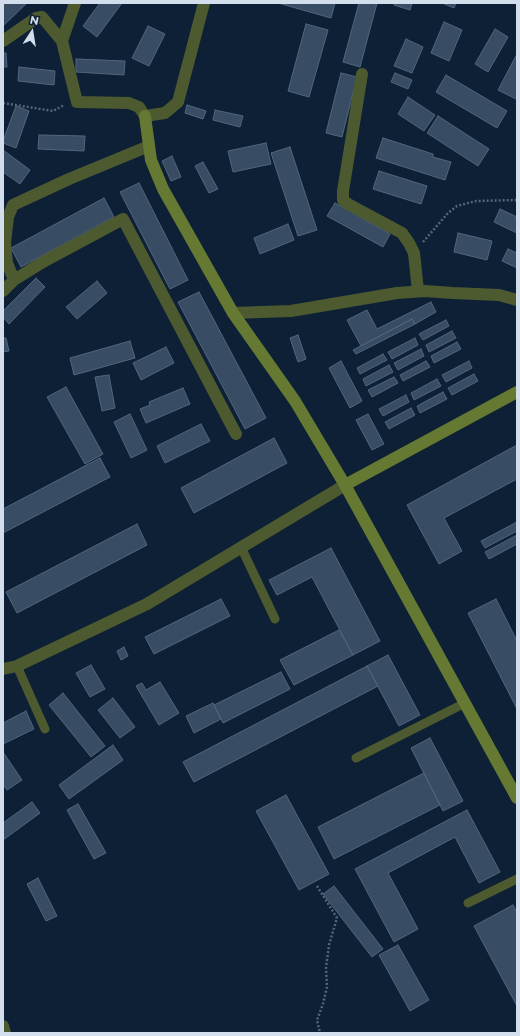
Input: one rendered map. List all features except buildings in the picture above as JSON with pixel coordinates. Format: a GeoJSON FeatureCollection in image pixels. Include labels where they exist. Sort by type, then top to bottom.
{"type":"FeatureCollection","features":[{"type":"Feature","properties":{"kind":"street"},"geometry":{"type":"LineString","coordinates":[[62,41],[75,3]]}},
{"type":"Feature","properties":{"kind":"street"},"geometry":{"type":"LineString","coordinates":[[145,116],[165,113],[178,102],[204,3]]}},
{"type":"Feature","properties":{"kind":"street"},"geometry":{"type":"LineString","coordinates":[[3,41],[36,18],[42,17],[62,41],[77,102],[129,103],[139,107],[145,116],[151,160],[163,189],[233,313],[295,401],[345,485],[516,794]]}},
{"type":"Feature","properties":{"kind":"street"},"geometry":{"type":"LineString","coordinates":[[362,74],[343,191],[343,200],[402,233],[410,243],[414,253],[418,291]]}},
{"type":"Feature","properties":{"kind":"street"},"geometry":{"type":"LineString","coordinates":[[14,280],[7,262],[5,243],[8,217],[13,205],[149,146]]}},
{"type":"Feature","properties":{"kind":"street"},"geometry":{"type":"LineString","coordinates":[[3,291],[14,280],[43,262],[123,219],[236,434]]}},
{"type":"Feature","properties":{"kind":"street"},"geometry":{"type":"LineString","coordinates":[[233,313],[291,311],[397,293],[418,291],[499,295],[517,300]]}},
{"type":"Feature","properties":{"kind":"street"},"geometry":{"type":"LineString","coordinates":[[3,669],[17,666],[147,604],[345,485],[517,392]]}},
{"type":"Feature","properties":{"kind":"street"},"geometry":{"type":"LineString","coordinates":[[3,1026],[6,1033]]}},
{"type":"Feature","properties":{"kind":"lane"},"geometry":{"type":"LineString","coordinates":[[242,547],[275,619]]}},
{"type":"Feature","properties":{"kind":"lane"},"geometry":{"type":"LineString","coordinates":[[17,666],[45,729]]}},
{"type":"Feature","properties":{"kind":"lane"},"geometry":{"type":"LineString","coordinates":[[356,758],[465,703]]}},
{"type":"Feature","properties":{"kind":"lane"},"geometry":{"type":"LineString","coordinates":[[468,903],[517,878]]}},
{"type":"Feature","properties":{"kind":"path"},"geometry":{"type":"LineString","coordinates":[[3,103],[53,111],[63,105],[77,102]]}},
{"type":"Feature","properties":{"kind":"path"},"geometry":{"type":"LineString","coordinates":[[414,253],[448,213],[456,206],[476,201],[517,200]]}},
{"type":"Feature","properties":{"kind":"path"},"geometry":{"type":"LineString","coordinates":[[317,886],[337,918],[329,945],[326,968],[327,987],[317,1020],[320,1033]]}}]}
